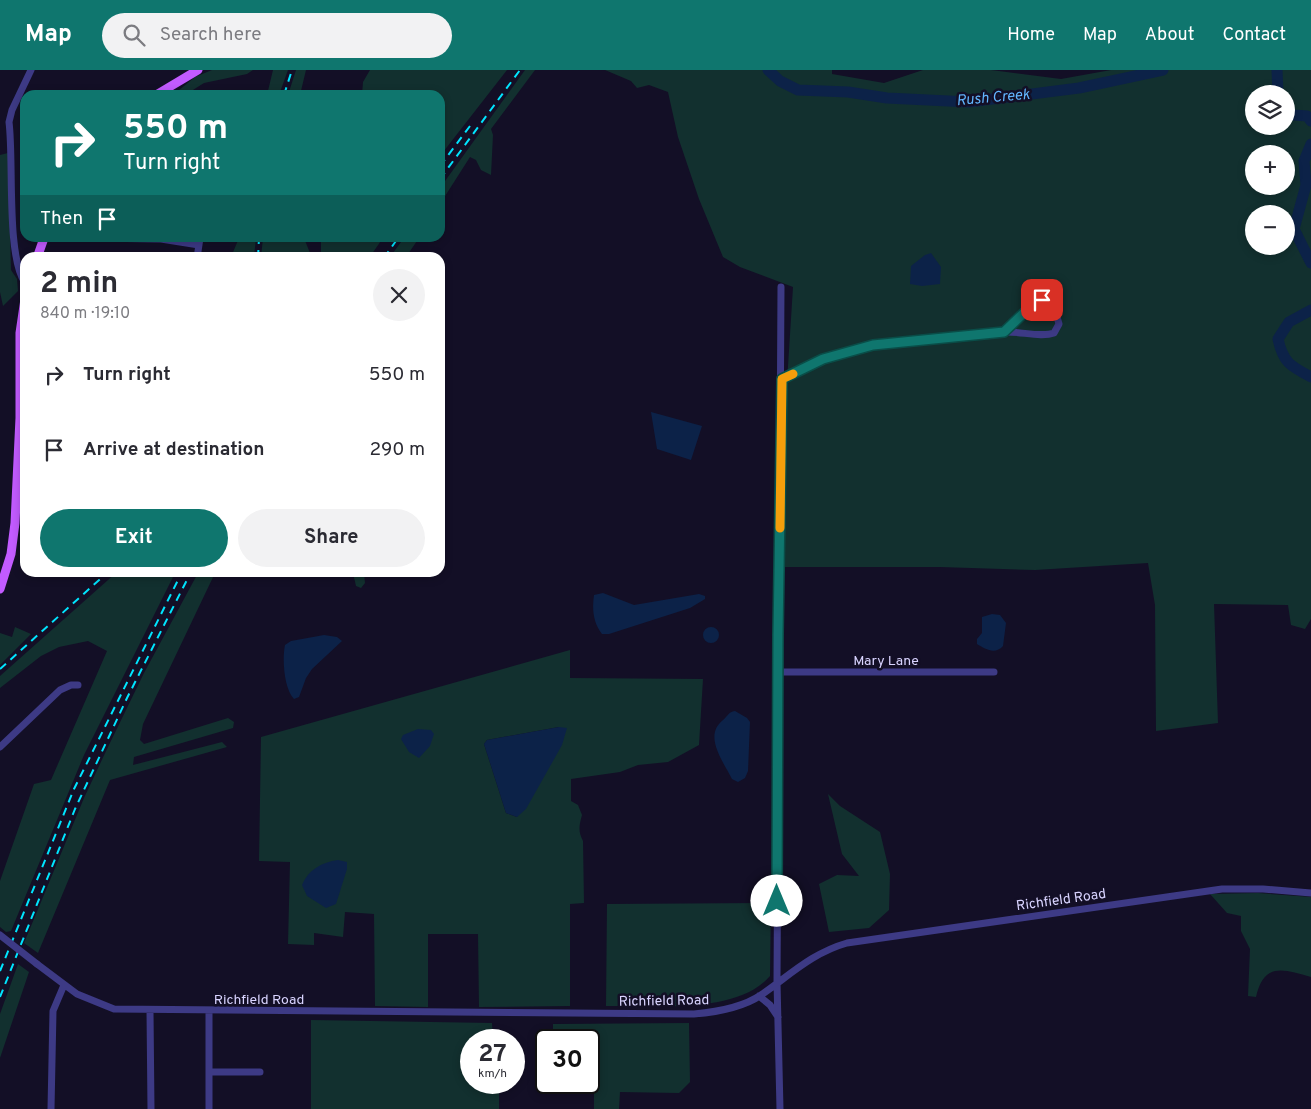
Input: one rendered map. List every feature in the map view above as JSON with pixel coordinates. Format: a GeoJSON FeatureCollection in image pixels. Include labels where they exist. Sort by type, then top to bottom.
{"type":"FeatureCollection","features":[{"type":"Feature","properties":{"kind":"main road"},"geometry":{"type":"LineString","coordinates":[[164,90],[198,70]]}},
{"type":"Feature","properties":{"kind":"main road"},"geometry":{"type":"LineString","coordinates":[[0,589],[11,554],[20,449]]}},
{"type":"Feature","properties":{"kind":"street"},"geometry":{"type":"LineString","coordinates":[[22,90],[31,70]]}},
{"type":"Feature","properties":{"kind":"street"},"geometry":{"type":"LineString","coordinates":[[20,93],[9,122],[14,252],[20,276]]}},
{"type":"Feature","properties":{"kind":"street"},"geometry":{"type":"LineString","coordinates":[[1,124],[9,122]]}},
{"type":"Feature","properties":{"kind":"street"},"geometry":{"type":"LineString","coordinates":[[780,1109],[777,982],[782,287]]}},
{"type":"Feature","properties":{"kind":"street"},"geometry":{"type":"LineString","coordinates":[[782,379],[823,359],[873,345],[1022,331],[1047,336],[1054,333],[1059,324],[1054,307],[1048,301],[1042,300],[1028,309],[1004,332]]}},
{"type":"Feature","properties":{"kind":"street","name":"Mary Lane"},"geometry":{"type":"LineString","coordinates":[[778,672],[994,672]]}},
{"type":"Feature","properties":{"kind":"street"},"geometry":{"type":"LineString","coordinates":[[0,747],[60,690],[71,685],[78,685]]}},
{"type":"Feature","properties":{"kind":"street","name":"Richfield Road"},"geometry":{"type":"LineString","coordinates":[[0,936],[76,994],[114,1009],[150,1011],[694,1014],[731,1008],[760,996],[777,982],[822,952],[860,940],[1222,889],[1263,889],[1311,893]]}},
{"type":"Feature","properties":{"kind":"street"},"geometry":{"type":"LineString","coordinates":[[51,1109],[53,1011],[64,985]]}},
{"type":"Feature","properties":{"kind":"street"},"geometry":{"type":"LineString","coordinates":[[760,996],[770,1005],[778,1017]]}},
{"type":"Feature","properties":{"kind":"street"},"geometry":{"type":"LineString","coordinates":[[150,1011],[151,1109]]}},
{"type":"Feature","properties":{"kind":"street"},"geometry":{"type":"LineString","coordinates":[[209,1011],[209,1109]]}},
{"type":"Feature","properties":{"kind":"street"},"geometry":{"type":"LineString","coordinates":[[209,1072],[260,1072]]}},
{"type":"Feature","properties":{"kind":"green space"},"geometry":{"type":"Polygon","coordinates":[[[212,70],[253,70],[247,74],[204,83],[193,90],[179,90],[195,77],[212,70]]]}},
{"type":"Feature","properties":{"kind":"green space"},"geometry":{"type":"Polygon","coordinates":[[[273,70],[288,70],[281,90],[268,90],[273,70]]]}},
{"type":"Feature","properties":{"kind":"green space"},"geometry":{"type":"Polygon","coordinates":[[[296,70],[306,70],[301,90],[290,90],[296,70]]]}},
{"type":"Feature","properties":{"kind":"green space"},"geometry":{"type":"Polygon","coordinates":[[[370,70],[507,70],[445,150],[445,90],[362,90],[363,82],[370,70]]]}},
{"type":"Feature","properties":{"kind":"green space"},"geometry":{"type":"Polygon","coordinates":[[[525,70],[535,70],[491,129],[493,135],[491,175],[481,170],[476,160],[470,157],[445,196],[445,181],[525,70]]]}},
{"type":"Feature","properties":{"kind":"green space"},"geometry":{"type":"Polygon","coordinates":[[[605,70],[832,70],[832,74],[884,83],[923,70],[991,70],[1061,79],[1111,70],[1311,70],[1311,619],[1305,629],[1291,625],[1288,605],[1214,604],[1218,723],[1156,731],[1155,605],[1148,563],[1035,570],[940,567],[784,567],[787,382],[793,287],[740,267],[723,257],[699,199],[678,137],[668,92],[649,85],[637,88],[631,81],[605,70]]]}},
{"type":"Feature","properties":{"kind":"green space"},"geometry":{"type":"Polygon","coordinates":[[[8,153],[11,270],[17,279],[18,291],[3,306],[0,292],[0,155],[8,153]]]}},
{"type":"Feature","properties":{"kind":"green space"},"geometry":{"type":"Polygon","coordinates":[[[237,242],[256,242],[255,252],[233,252],[237,242]]]}},
{"type":"Feature","properties":{"kind":"green space"},"geometry":{"type":"Polygon","coordinates":[[[263,242],[306,242],[310,252],[262,252],[263,242]]]}},
{"type":"Feature","properties":{"kind":"green space"},"geometry":{"type":"Polygon","coordinates":[[[321,242],[380,242],[373,252],[321,252],[321,242]]]}},
{"type":"Feature","properties":{"kind":"green space"},"geometry":{"type":"Polygon","coordinates":[[[401,242],[416,242],[409,252],[394,252],[401,242]]]}},
{"type":"Feature","properties":{"kind":"green space"},"geometry":{"type":"Polygon","coordinates":[[[111,577],[173,577],[84,755],[11,931],[6,932],[0,927],[0,881],[34,784],[51,780],[107,651],[88,641],[59,647],[41,656],[0,688],[0,676],[111,577]]]}},
{"type":"Feature","properties":{"kind":"green space"},"geometry":{"type":"Polygon","coordinates":[[[196,577],[213,577],[143,724],[140,740],[144,744],[228,718],[234,722],[233,728],[134,757],[133,765],[222,742],[227,747],[110,780],[38,953],[24,943],[84,798],[144,673],[196,577]]]}},
{"type":"Feature","properties":{"kind":"green space"},"geometry":{"type":"Polygon","coordinates":[[[354,577],[364,577],[365,583],[361,588],[356,586],[354,577]]]}},
{"type":"Feature","properties":{"kind":"green space"},"geometry":{"type":"Polygon","coordinates":[[[15,627],[31,634],[0,665],[0,633],[12,637],[15,627]]]}},
{"type":"Feature","properties":{"kind":"green space"},"geometry":{"type":"Polygon","coordinates":[[[570,650],[570,678],[703,679],[699,745],[668,762],[638,765],[620,772],[571,779],[571,801],[578,805],[582,815],[580,834],[583,841],[584,903],[570,904],[570,1006],[479,1007],[478,934],[428,934],[428,1007],[375,1006],[374,914],[345,912],[343,937],[314,933],[314,945],[288,944],[290,862],[259,861],[261,737],[570,650]],[[559,727],[487,740],[484,744],[506,813],[517,817],[559,727]]]}},
{"type":"Feature","properties":{"kind":"green space"},"geometry":{"type":"Polygon","coordinates":[[[828,794],[840,806],[880,832],[890,874],[889,910],[869,928],[829,932],[819,884],[837,875],[859,876],[842,854],[828,794]]]}},
{"type":"Feature","properties":{"kind":"green space"},"geometry":{"type":"Polygon","coordinates":[[[1258,893],[1311,897],[1311,977],[1283,971],[1270,973],[1264,978],[1256,997],[1248,996],[1250,949],[1241,931],[1241,916],[1227,913],[1210,894],[1258,893]]]}},
{"type":"Feature","properties":{"kind":"green space"},"geometry":{"type":"Polygon","coordinates":[[[771,903],[770,976],[755,988],[737,997],[693,1005],[606,1006],[607,904],[771,903]]]}},
{"type":"Feature","properties":{"kind":"green space"},"geometry":{"type":"Polygon","coordinates":[[[18,964],[29,972],[0,1058],[0,1014],[18,964]]]}},
{"type":"Feature","properties":{"kind":"green space"},"geometry":{"type":"Polygon","coordinates":[[[311,1020],[492,1023],[492,1029],[460,1029],[460,1094],[499,1094],[499,1109],[311,1109],[311,1020]]]}},
{"type":"Feature","properties":{"kind":"green space"},"geometry":{"type":"Polygon","coordinates":[[[689,1023],[690,1082],[679,1093],[620,1092],[619,1109],[594,1109],[594,1094],[600,1094],[600,1029],[553,1029],[553,1024],[689,1023]]]}},
{"type":"Feature","properties":{"kind":"water"},"geometry":{"type":"Polygon","coordinates":[[[931,253],[941,267],[940,284],[922,286],[910,284],[911,266],[925,255],[931,253]]]}},
{"type":"Feature","properties":{"kind":"water"},"geometry":{"type":"Polygon","coordinates":[[[651,412],[702,426],[691,460],[657,449],[651,412]]]}},
{"type":"Feature","properties":{"kind":"water"},"geometry":{"type":"Polygon","coordinates":[[[603,593],[634,605],[699,594],[705,596],[705,599],[690,608],[609,634],[602,634],[595,621],[593,605],[594,595],[603,593]]]}},
{"type":"Feature","properties":{"kind":"water"},"geometry":{"type":"Polygon","coordinates":[[[992,614],[1000,615],[1006,623],[1003,646],[993,651],[977,644],[977,639],[982,633],[982,617],[992,614]]]}},
{"type":"Feature","properties":{"kind":"water"},"geometry":{"type":"Polygon","coordinates":[[[711,627],[719,635],[711,643],[703,635],[711,627]]]}},
{"type":"Feature","properties":{"kind":"water"},"geometry":{"type":"Polygon","coordinates":[[[324,635],[337,637],[342,641],[312,669],[306,678],[299,697],[294,699],[286,681],[285,645],[291,641],[324,635]]]}},
{"type":"Feature","properties":{"kind":"water"},"geometry":{"type":"Polygon","coordinates":[[[735,711],[750,722],[748,771],[745,778],[738,782],[732,779],[720,757],[715,741],[717,726],[729,713],[735,711]]]}},
{"type":"Feature","properties":{"kind":"water"},"geometry":{"type":"Polygon","coordinates":[[[559,727],[567,728],[562,745],[526,809],[517,817],[506,813],[484,744],[487,740],[559,727]]]}},
{"type":"Feature","properties":{"kind":"water"},"geometry":{"type":"Polygon","coordinates":[[[418,729],[431,730],[434,734],[430,746],[419,758],[409,752],[401,739],[403,735],[418,729]]]}},
{"type":"Feature","properties":{"kind":"water"},"geometry":{"type":"Polygon","coordinates":[[[338,860],[347,862],[347,869],[336,904],[326,908],[307,896],[302,885],[308,875],[316,868],[338,860]]]}},
{"type":"Feature","properties":{"kind":"waterway","name":"Rush Creek"},"geometry":{"type":"LineString","coordinates":[[768,70],[780,81],[798,90],[848,92],[887,98],[969,102],[1079,88],[1163,70]]}},
{"type":"Feature","properties":{"kind":"waterway","name":"Rush Creek"},"geometry":{"type":"LineString","coordinates":[[1277,70],[1278,85]]}},
{"type":"Feature","properties":{"kind":"waterway","name":"Rush Creek"},"geometry":{"type":"LineString","coordinates":[[1295,115],[1307,116],[1311,121]]}},
{"type":"Feature","properties":{"kind":"waterway","name":"Rush Creek"},"geometry":{"type":"LineString","coordinates":[[1311,144],[1304,161],[1306,185],[1294,229],[1311,263]]}},
{"type":"Feature","properties":{"kind":"waterway","name":"Rush Creek"},"geometry":{"type":"LineString","coordinates":[[1311,310],[1289,322],[1278,339],[1282,353],[1288,362],[1311,377]]}},
{"type":"Feature","properties":{"kind":"railway"},"geometry":{"type":"LineString","coordinates":[[286,90],[292,70]]}},
{"type":"Feature","properties":{"kind":"railway"},"geometry":{"type":"LineString","coordinates":[[445,172],[520,70]]}},
{"type":"Feature","properties":{"kind":"railway"},"geometry":{"type":"LineString","coordinates":[[445,159],[470,126]]}},
{"type":"Feature","properties":{"kind":"railway"},"geometry":{"type":"LineString","coordinates":[[258,252],[259,242]]}},
{"type":"Feature","properties":{"kind":"railway"},"geometry":{"type":"LineString","coordinates":[[388,252],[395,242]]}},
{"type":"Feature","properties":{"kind":"railway"},"geometry":{"type":"LineString","coordinates":[[0,669],[102,577]]}},
{"type":"Feature","properties":{"kind":"railway"},"geometry":{"type":"LineString","coordinates":[[0,971],[74,789],[180,577]]}},
{"type":"Feature","properties":{"kind":"railway"},"geometry":{"type":"LineString","coordinates":[[0,997],[75,809],[127,698],[188,577]]}},
{"type":"Feature","properties":{"kind":"slow traffic"},"geometry":{"type":"LineString","coordinates":[[780,528],[782,379],[793,374]]}},
{"type":"Feature","properties":{"kind":"route"},"geometry":{"type":"LineString","coordinates":[[777,901],[778,635],[782,379],[823,359],[846,351],[873,345],[989,335],[1004,332],[1018,317],[1036,302],[1042,300]]}}]}
